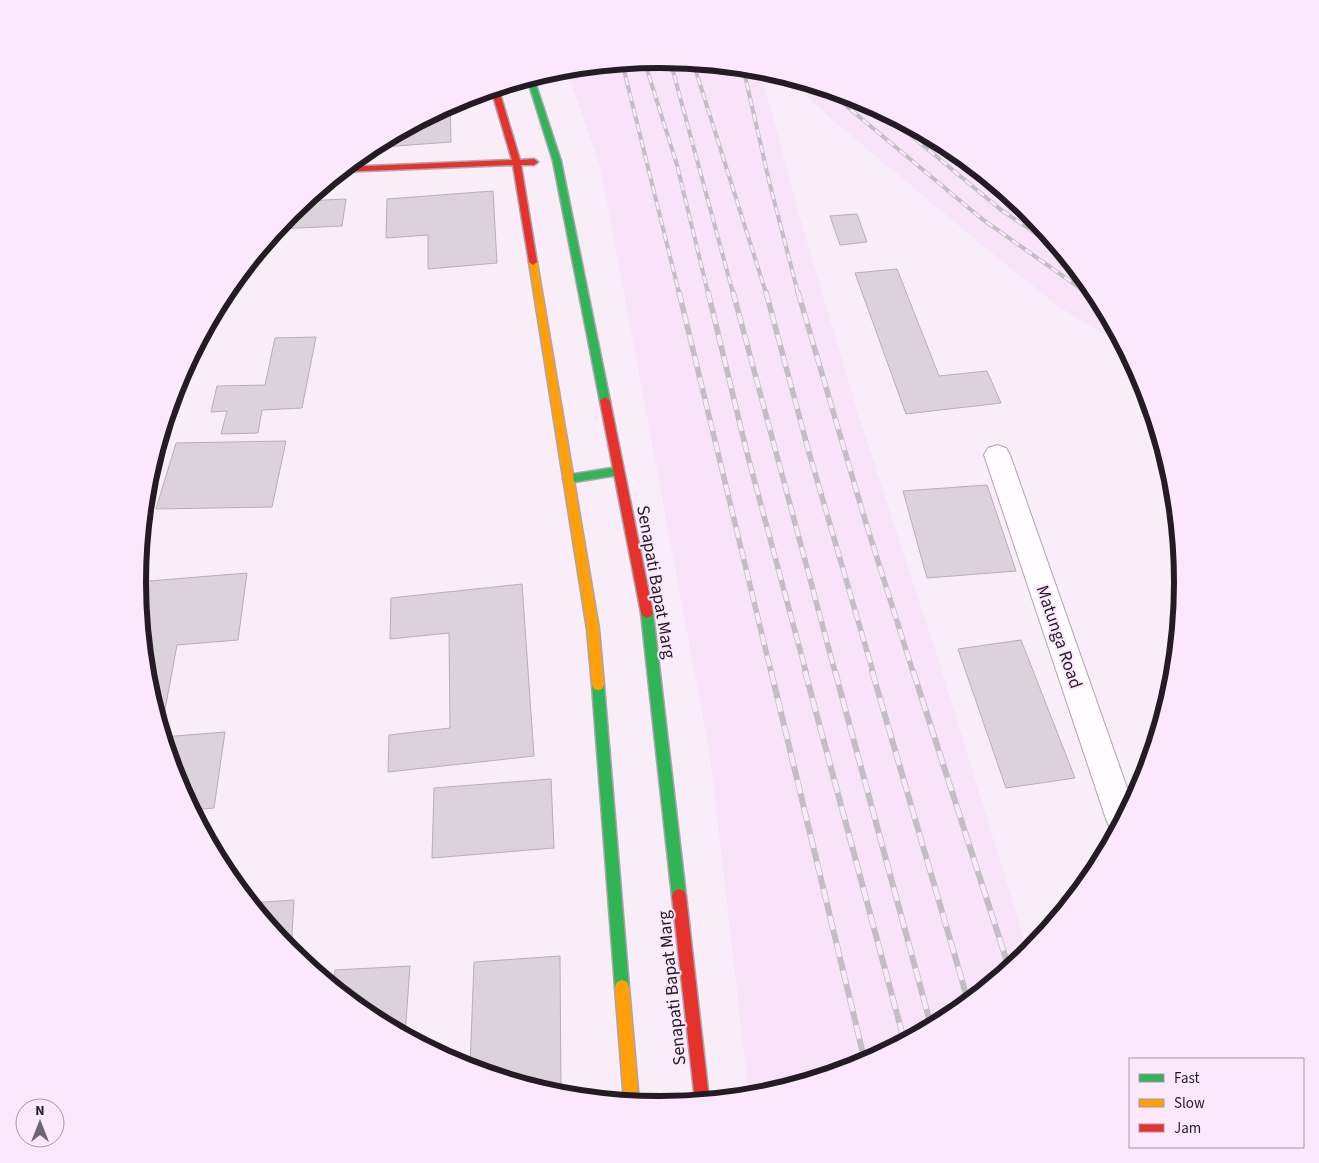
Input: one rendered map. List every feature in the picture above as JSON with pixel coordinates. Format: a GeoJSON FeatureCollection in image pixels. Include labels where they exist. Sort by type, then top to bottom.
{"type":"FeatureCollection","features":[{"type":"Feature","properties":{"kind":"main road","name":"Senapati Bapat Marg"},"geometry":{"type":"LineString","coordinates":[[532,84],[557,161],[577,286],[618,471],[649,624],[701,1093]]}},
{"type":"Feature","properties":{"kind":"main road"},"geometry":{"type":"LineString","coordinates":[[498,94],[517,163],[542,290],[568,479],[593,629],[631,1094]]}},
{"type":"Feature","properties":{"kind":"main road"},"geometry":{"type":"LineString","coordinates":[[353,169],[557,161]]}},
{"type":"Feature","properties":{"kind":"main road"},"geometry":{"type":"LineString","coordinates":[[568,479],[618,471]]}},
{"type":"Feature","properties":{"kind":"street","name":"Matunga Road"},"geometry":{"type":"LineString","coordinates":[[997,455],[1119,811]]}},
{"type":"Feature","properties":{"kind":"shaded area"},"geometry":{"type":"Polygon","coordinates":[[[660,68],[727,72],[762,78],[801,222],[859,417],[938,659],[1025,943],[972,989],[916,1027],[856,1056],[825,1068],[760,1086],[748,1088],[710,755],[601,169],[569,76],[626,69],[660,68]]]}},
{"type":"Feature","properties":{"kind":"shaded area"},"geometry":{"type":"Polygon","coordinates":[[[796,86],[856,107],[917,136],[972,174],[1023,218],[1046,243],[1087,296],[1113,340],[1058,306],[835,122],[796,86]]]}},
{"type":"Feature","properties":{"kind":"building"},"geometry":{"type":"Polygon","coordinates":[[[450,113],[451,142],[385,147],[402,136],[450,113]]]}},
{"type":"Feature","properties":{"kind":"building"},"geometry":{"type":"Polygon","coordinates":[[[493,191],[497,263],[428,269],[428,235],[386,238],[387,199],[493,191]]]}},
{"type":"Feature","properties":{"kind":"building"},"geometry":{"type":"Polygon","coordinates":[[[346,199],[342,226],[286,229],[296,218],[315,200],[346,199]]]}},
{"type":"Feature","properties":{"kind":"building"},"geometry":{"type":"Polygon","coordinates":[[[857,214],[867,242],[840,245],[830,216],[857,214]]]}},
{"type":"Feature","properties":{"kind":"building"},"geometry":{"type":"Polygon","coordinates":[[[897,269],[939,376],[987,371],[1001,403],[906,414],[855,273],[897,269]]]}},
{"type":"Feature","properties":{"kind":"building"},"geometry":{"type":"Polygon","coordinates":[[[316,337],[302,408],[262,410],[258,433],[221,434],[227,411],[211,412],[217,386],[265,385],[275,338],[316,337]]]}},
{"type":"Feature","properties":{"kind":"building"},"geometry":{"type":"Polygon","coordinates":[[[286,441],[272,507],[156,509],[176,443],[286,441]]]}},
{"type":"Feature","properties":{"kind":"building"},"geometry":{"type":"Polygon","coordinates":[[[987,485],[1016,571],[927,578],[903,491],[987,485]]]}},
{"type":"Feature","properties":{"kind":"building"},"geometry":{"type":"Polygon","coordinates":[[[247,573],[238,640],[177,645],[164,717],[155,682],[150,649],[145,581],[247,573]]]}},
{"type":"Feature","properties":{"kind":"building"},"geometry":{"type":"Polygon","coordinates":[[[522,584],[534,756],[388,772],[389,735],[450,728],[449,633],[390,639],[391,598],[522,584]]]}},
{"type":"Feature","properties":{"kind":"building"},"geometry":{"type":"Polygon","coordinates":[[[1021,640],[1075,778],[1006,788],[958,649],[1021,640]]]}},
{"type":"Feature","properties":{"kind":"building"},"geometry":{"type":"Polygon","coordinates":[[[225,732],[214,808],[199,809],[170,736],[225,732]]]}},
{"type":"Feature","properties":{"kind":"building"},"geometry":{"type":"Polygon","coordinates":[[[551,779],[554,848],[432,858],[434,788],[551,779]]]}},
{"type":"Feature","properties":{"kind":"building"},"geometry":{"type":"Polygon","coordinates":[[[294,900],[292,940],[273,920],[259,902],[294,900]]]}},
{"type":"Feature","properties":{"kind":"building"},"geometry":{"type":"Polygon","coordinates":[[[560,956],[561,1086],[526,1078],[470,1059],[474,962],[560,956]]]}},
{"type":"Feature","properties":{"kind":"building"},"geometry":{"type":"Polygon","coordinates":[[[410,966],[405,1029],[374,1009],[334,978],[335,970],[410,966]]]}},
{"type":"Feature","properties":{"kind":"railway"},"geometry":{"type":"LineString","coordinates":[[647,68],[677,165],[708,293]]}},
{"type":"Feature","properties":{"kind":"railway"},"geometry":{"type":"LineString","coordinates":[[672,68],[733,293]]}},
{"type":"Feature","properties":{"kind":"railway"},"geometry":{"type":"LineString","coordinates":[[624,69],[679,293]]}},
{"type":"Feature","properties":{"kind":"railway"},"geometry":{"type":"LineString","coordinates":[[695,69],[766,293]]}},
{"type":"Feature","properties":{"kind":"railway"},"geometry":{"type":"LineString","coordinates":[[745,75],[769,181],[798,293]]}},
{"type":"Feature","properties":{"kind":"railway"},"geometry":{"type":"LineString","coordinates":[[840,101],[982,219],[1082,290]]}},
{"type":"Feature","properties":{"kind":"railway"},"geometry":{"type":"LineString","coordinates":[[904,129],[1000,209],[1040,236]]}},
{"type":"Feature","properties":{"kind":"railway"},"geometry":{"type":"LineString","coordinates":[[679,292],[771,672]]}},
{"type":"Feature","properties":{"kind":"railway"},"geometry":{"type":"LineString","coordinates":[[708,292],[747,453],[806,672]]}},
{"type":"Feature","properties":{"kind":"railway"},"geometry":{"type":"LineString","coordinates":[[733,292],[835,672]]}},
{"type":"Feature","properties":{"kind":"railway"},"geometry":{"type":"LineString","coordinates":[[766,292],[808,449],[873,672]]}},
{"type":"Feature","properties":{"kind":"railway"},"geometry":{"type":"LineString","coordinates":[[798,292],[865,520],[913,672]]}},
{"type":"Feature","properties":{"kind":"railway"},"geometry":{"type":"LineString","coordinates":[[771,671],[863,1053]]}},
{"type":"Feature","properties":{"kind":"railway"},"geometry":{"type":"LineString","coordinates":[[805,671],[902,1034]]}},
{"type":"Feature","properties":{"kind":"railway"},"geometry":{"type":"LineString","coordinates":[[835,671],[929,1019]]}},
{"type":"Feature","properties":{"kind":"railway"},"geometry":{"type":"LineString","coordinates":[[872,671],[966,994]]}},
{"type":"Feature","properties":{"kind":"railway"},"geometry":{"type":"LineString","coordinates":[[913,671],[1006,960]]}},
{"type":"Feature","properties":{"kind":"traffic: fast"},"geometry":{"type":"LineString","coordinates":[[532,84],[557,161],[605,401]]}},
{"type":"Feature","properties":{"kind":"traffic: fast"},"geometry":{"type":"LineString","coordinates":[[568,479],[618,471]]}},
{"type":"Feature","properties":{"kind":"traffic: fast"},"geometry":{"type":"LineString","coordinates":[[647,613],[679,896]]}},
{"type":"Feature","properties":{"kind":"traffic: fast"},"geometry":{"type":"LineString","coordinates":[[598,685],[622,987]]}},
{"type":"Feature","properties":{"kind":"traffic: slow"},"geometry":{"type":"LineString","coordinates":[[533,262],[593,629],[598,685]]}},
{"type":"Feature","properties":{"kind":"traffic: slow"},"geometry":{"type":"LineString","coordinates":[[622,987],[631,1094]]}},
{"type":"Feature","properties":{"kind":"traffic: jam"},"geometry":{"type":"LineString","coordinates":[[497,94],[517,163],[533,262]]}},
{"type":"Feature","properties":{"kind":"traffic: jam"},"geometry":{"type":"LineString","coordinates":[[353,169],[534,162]]}},
{"type":"Feature","properties":{"kind":"traffic: jam"},"geometry":{"type":"LineString","coordinates":[[605,401],[647,613]]}},
{"type":"Feature","properties":{"kind":"traffic: jam"},"geometry":{"type":"LineString","coordinates":[[679,896],[701,1093]]}}]}
